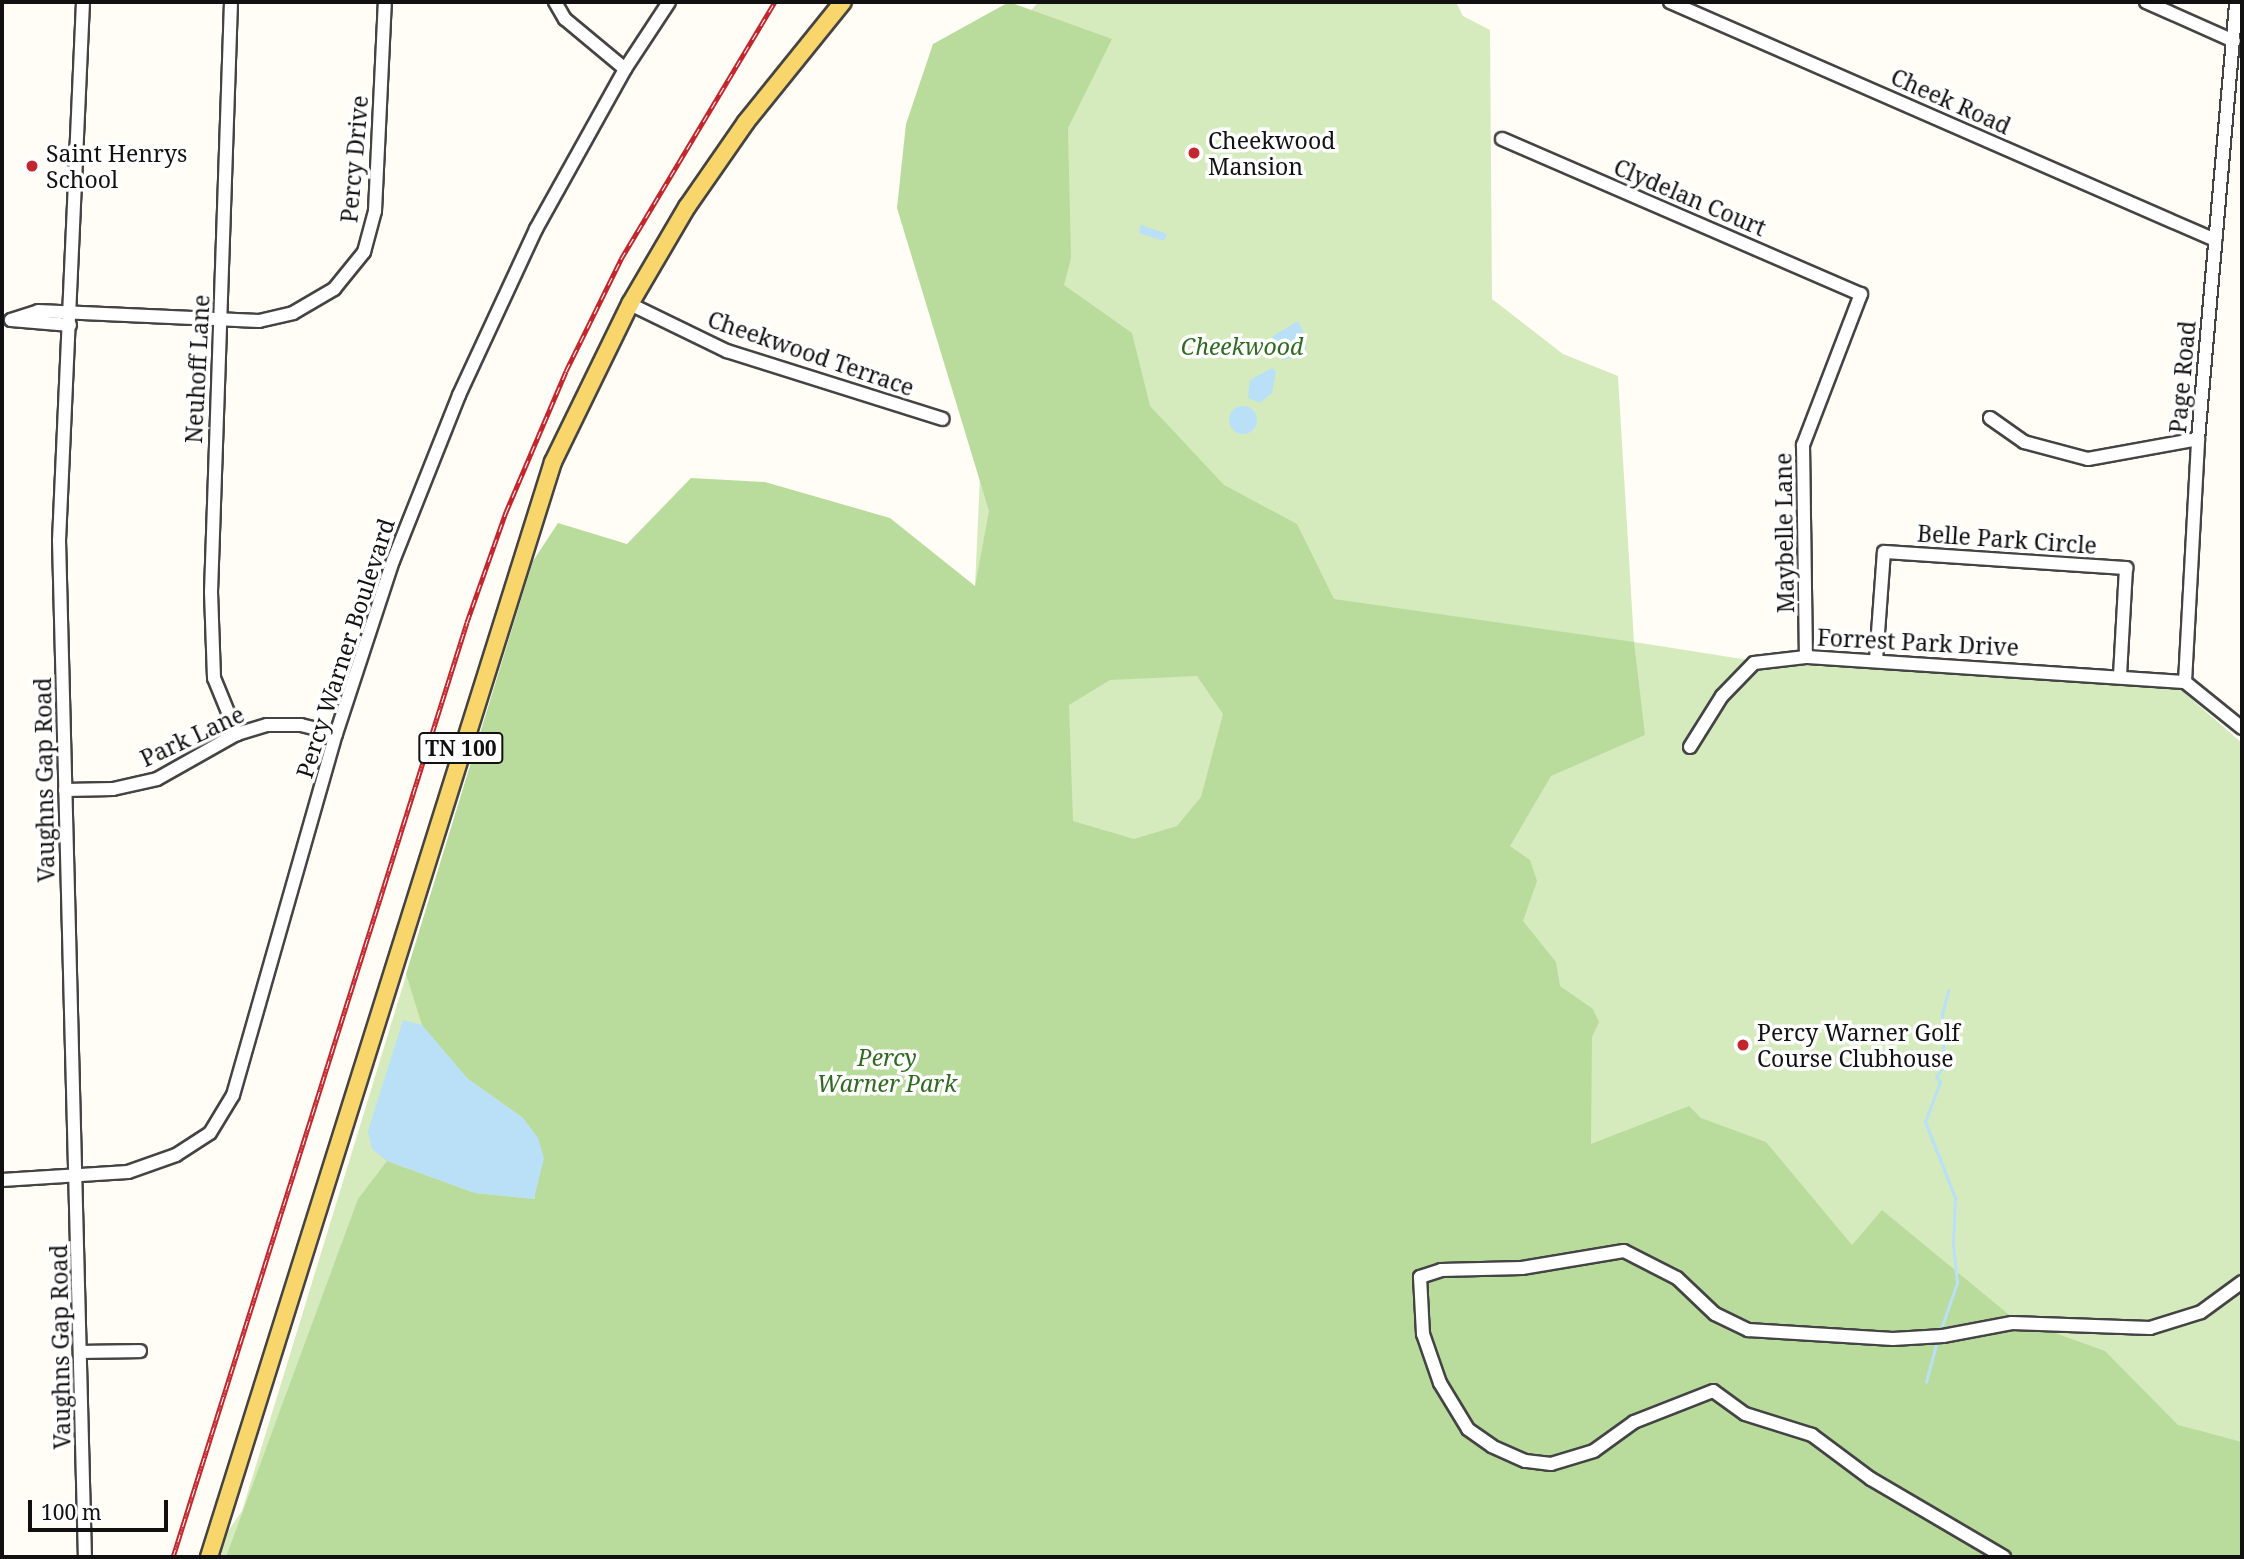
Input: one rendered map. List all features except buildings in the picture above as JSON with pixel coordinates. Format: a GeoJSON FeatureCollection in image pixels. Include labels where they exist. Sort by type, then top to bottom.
{"type":"FeatureCollection","features":[{"type":"Feature","properties":{"kind":"main road","name":"TN 100"},"geometry":{"type":"LineString","coordinates":[[209,1557],[537,503],[630,304],[687,207],[742,128],[843,2]]}},
{"type":"Feature","properties":{"kind":"street","name":"Vaughns Gap Road"},"geometry":{"type":"LineString","coordinates":[[83,2],[60,540],[83,1352],[85,1557]]}},
{"type":"Feature","properties":{"kind":"street","name":"Neuhoff Lane"},"geometry":{"type":"LineString","coordinates":[[232,2],[221,322],[211,507],[214,678],[237,734]]}},
{"type":"Feature","properties":{"kind":"street","name":"Percy Drive"},"geometry":{"type":"LineString","coordinates":[[7,321],[38,311],[71,319],[258,321],[293,313],[334,289],[364,252],[375,211],[385,2]]}},
{"type":"Feature","properties":{"kind":"street"},"geometry":{"type":"LineString","coordinates":[[555,2],[565,19],[625,69]]}},
{"type":"Feature","properties":{"kind":"street","name":"Percy Warner Boulevard"},"geometry":{"type":"LineString","coordinates":[[2,1180],[76,1178],[128,1172],[176,1155],[210,1133],[227,1104],[336,734],[393,561],[459,395],[537,229],[625,69],[669,2]]}},
{"type":"Feature","properties":{"kind":"street","name":"Cheek Road"},"geometry":{"type":"LineString","coordinates":[[1670,2],[2215,240]]}},
{"type":"Feature","properties":{"kind":"street"},"geometry":{"type":"LineString","coordinates":[[2146,2],[2234,41]]}},
{"type":"Feature","properties":{"kind":"street","name":"Page Road"},"geometry":{"type":"LineString","coordinates":[[2185,682],[2198,439],[2236,2]]}},
{"type":"Feature","properties":{"kind":"street","name":"Clydelan Court"},"geometry":{"type":"LineString","coordinates":[[1502,139],[1861,294]]}},
{"type":"Feature","properties":{"kind":"street","name":"Maybelle Lane"},"geometry":{"type":"LineString","coordinates":[[1806,657],[1803,445],[1861,294]]}},
{"type":"Feature","properties":{"kind":"street","name":"Cheekwood Terrace"},"geometry":{"type":"LineString","coordinates":[[630,304],[727,351],[943,419]]}},
{"type":"Feature","properties":{"kind":"street"},"geometry":{"type":"LineString","coordinates":[[1990,418],[2024,442],[2088,459],[2198,439]]}},
{"type":"Feature","properties":{"kind":"street","name":"Belle Park Circle"},"geometry":{"type":"LineString","coordinates":[[1877,660],[1884,552],[2113,567],[2126,568],[2120,677]]}},
{"type":"Feature","properties":{"kind":"street","name":"Forrest Park Drive"},"geometry":{"type":"LineString","coordinates":[[1690,747],[1722,696],[1754,663],[1806,657],[1877,660],[2185,682]]}},
{"type":"Feature","properties":{"kind":"street"},"geometry":{"type":"LineString","coordinates":[[2185,682],[2242,728]]}},
{"type":"Feature","properties":{"kind":"street","name":"Park Lane"},"geometry":{"type":"LineString","coordinates":[[65,790],[113,789],[157,779],[237,734],[267,725],[302,725],[336,734]]}},
{"type":"Feature","properties":{"kind":"street"},"geometry":{"type":"LineString","coordinates":[[2004,1557],[1871,1479],[1812,1435],[1745,1413],[1713,1391],[1633,1422],[1594,1451],[1550,1464],[1525,1461],[1492,1446],[1468,1429],[1440,1383],[1423,1334],[1420,1278],[1441,1270],[1522,1268],[1624,1251],[1677,1278],[1714,1314],[1748,1330],[1893,1339],[1942,1336],[2012,1323],[2150,1328],[2201,1312],[2242,1282]]}},
{"type":"Feature","properties":{"kind":"street"},"geometry":{"type":"LineString","coordinates":[[83,1352],[140,1351]]}},
{"type":"Feature","properties":{"kind":"green space","name":"Percy Warner Park"},"geometry":{"type":"Polygon","coordinates":[[[1009,2],[1112,39],[1068,128],[1071,258],[1064,285],[1132,333],[1150,406],[1224,485],[1297,524],[1334,599],[1634,642],[1645,735],[1551,776],[1510,846],[1530,860],[1537,881],[1523,921],[1556,962],[1560,986],[1593,1009],[1599,1022],[1592,1037],[1591,1144],[1689,1106],[1701,1118],[1766,1142],[1852,1245],[1882,1210],[2013,1318],[2105,1351],[2178,1425],[2242,1442],[2242,1557],[226,1557],[358,1199],[387,1161],[475,1193],[535,1199],[523,1118],[468,1079],[435,1044],[422,1025],[406,974],[533,561],[558,523],[627,544],[691,478],[765,482],[890,518],[975,586],[989,511],[897,208],[906,124],[933,44],[1009,2]],[[1197,676],[1110,680],[1069,705],[1073,821],[1134,839],[1177,826],[1201,797],[1223,714],[1197,676]]]}},
{"type":"Feature","properties":{"kind":"green space","name":"Percy Warner Park"},"geometry":{"type":"Polygon","coordinates":[[[1038,2],[1456,2],[1463,16],[1490,30],[1492,299],[1563,354],[1618,376],[1634,642],[1774,664],[2174,684],[2242,743],[2242,1557],[210,1557],[242,1511],[533,561],[975,587],[999,51],[1038,2]]]}},
{"type":"Feature","properties":{"kind":"water"},"geometry":{"type":"Polygon","coordinates":[[[1141,225],[1167,234],[1164,241],[1139,233],[1141,225]]]}},
{"type":"Feature","properties":{"kind":"water"},"geometry":{"type":"Polygon","coordinates":[[[1298,321],[1306,338],[1306,355],[1282,360],[1271,342],[1273,336],[1298,321]]]}},
{"type":"Feature","properties":{"kind":"water"},"geometry":{"type":"Polygon","coordinates":[[[1272,368],[1276,371],[1272,393],[1260,403],[1248,398],[1250,380],[1272,368]]]}},
{"type":"Feature","properties":{"kind":"water"},"geometry":{"type":"Polygon","coordinates":[[[1243,406],[1253,410],[1257,420],[1253,430],[1243,434],[1233,430],[1229,420],[1233,410],[1243,406]]]}},
{"type":"Feature","properties":{"kind":"water"},"geometry":{"type":"Polygon","coordinates":[[[403,1020],[422,1025],[468,1079],[523,1118],[538,1138],[544,1158],[534,1199],[475,1193],[387,1161],[372,1149],[368,1131],[403,1020]]]}},
{"type":"Feature","properties":{"kind":"waterway"},"geometry":{"type":"LineString","coordinates":[[1940,1332],[1957,1283],[1953,1245],[1955,1198],[1925,1122],[1940,1082],[1936,1077],[1944,1066],[1942,1014],[1948,991]]}},
{"type":"Feature","properties":{"kind":"waterway"},"geometry":{"type":"LineString","coordinates":[[1926,1382],[1937,1341]]}},
{"type":"Feature","properties":{"kind":"railway"},"geometry":{"type":"LineString","coordinates":[[173,1557],[467,622],[506,512],[566,371],[621,259],[775,2]]}},
{"type":"Feature","properties":{"kind":"place","name":"Cheekwood Mansion"},"geometry":{"type":"Point","coordinates":[1194,153]}},
{"type":"Feature","properties":{"kind":"place","name":"Saint Henrys School"},"geometry":{"type":"Point","coordinates":[32,166]}},
{"type":"Feature","properties":{"kind":"place","name":"Percy Warner Golf Course Clubhouse"},"geometry":{"type":"Point","coordinates":[1743,1045]}},
{"type":"Feature","properties":{"kind":"park label","name":"Cheekwood"},"geometry":{"type":"Point","coordinates":[1242,346]}}]}
